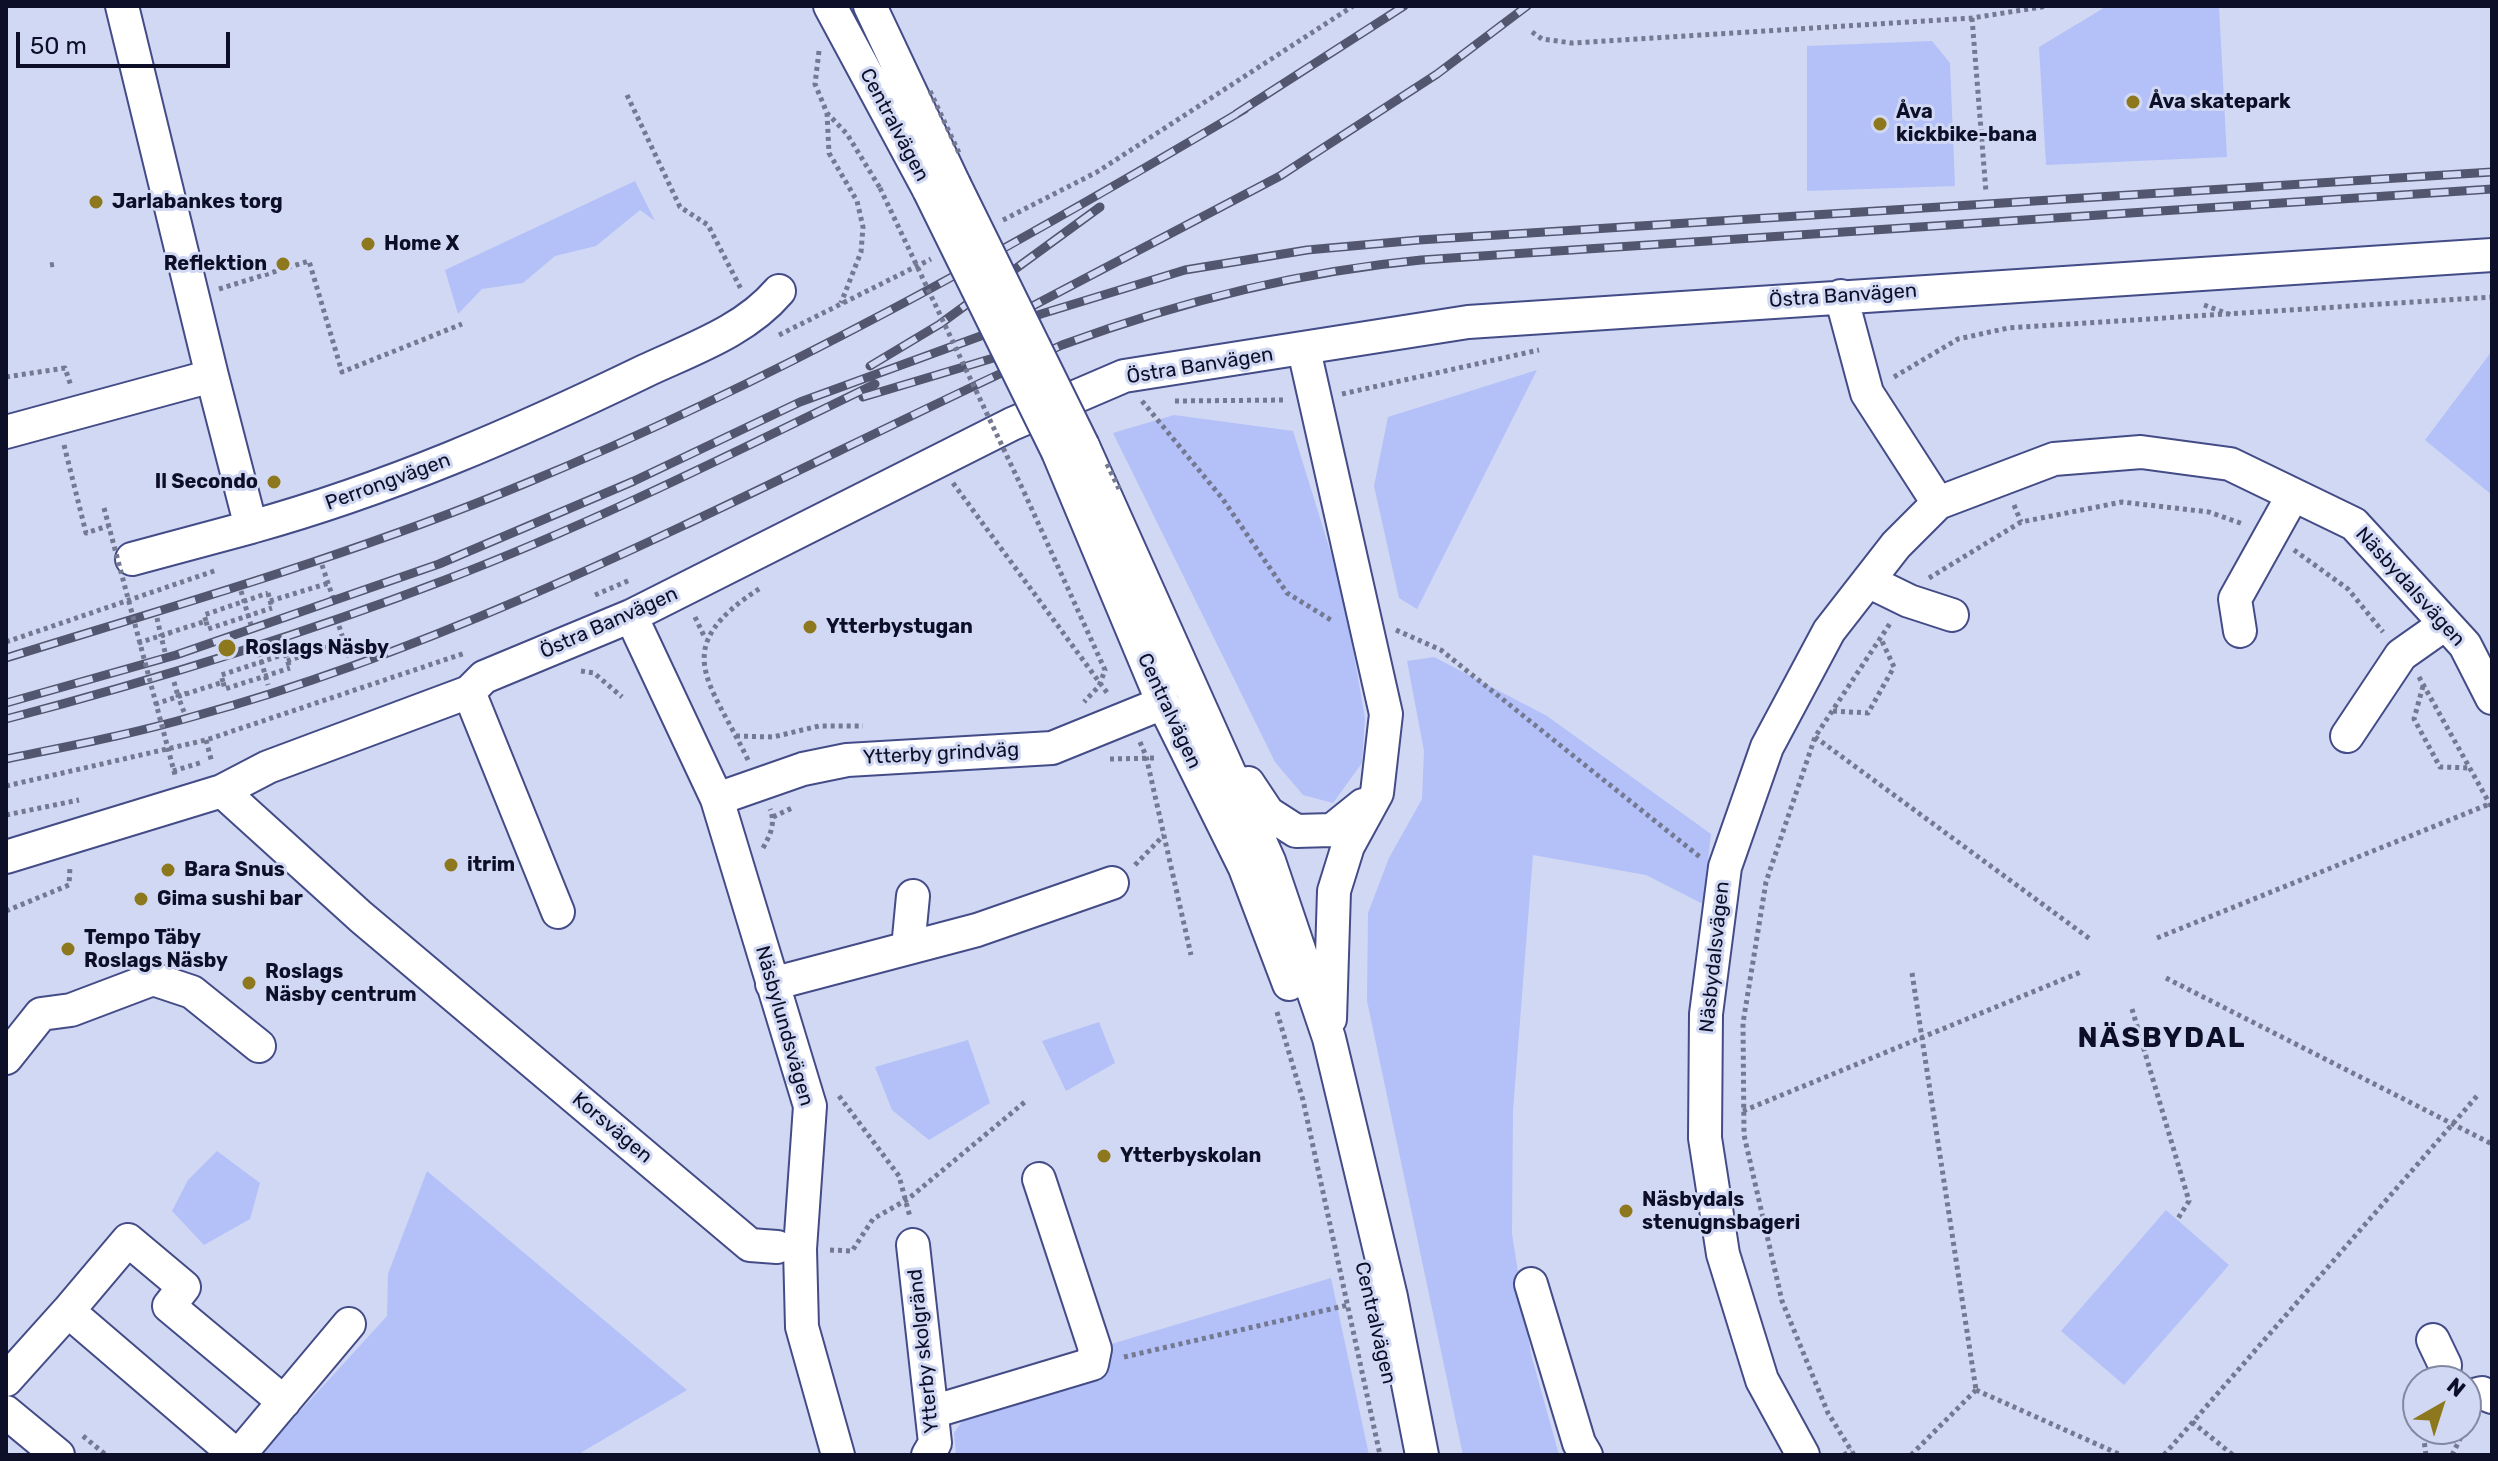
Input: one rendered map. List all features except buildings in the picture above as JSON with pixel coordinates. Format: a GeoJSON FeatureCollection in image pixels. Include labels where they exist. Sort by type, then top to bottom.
{"type":"FeatureCollection","features":[{"type":"Feature","properties":{"kind":"street"},"geometry":{"type":"LineString","coordinates":[[122,6],[251,527]]}},
{"type":"Feature","properties":{"kind":"street","name":"Centralvägen"},"geometry":{"type":"LineString","coordinates":[[830,6],[942,187]]}},
{"type":"Feature","properties":{"kind":"street","name":"Centralvägen"},"geometry":{"type":"LineString","coordinates":[[870,6],[942,187],[1070,449],[1179,701],[1311,1043],[1404,1455]]}},
{"type":"Feature","properties":{"kind":"street","name":"Östra Banvägen"},"geometry":{"type":"LineString","coordinates":[[6,857],[222,791],[268,767],[469,692],[484,677],[631,616],[1012,424],[1124,376],[1468,322],[2492,255]]}},
{"type":"Feature","properties":{"kind":"street","name":"Perrongvägen"},"geometry":{"type":"LineString","coordinates":[[132,559],[341,502],[547,419],[744,323],[779,291]]}},
{"type":"Feature","properties":{"kind":"street"},"geometry":{"type":"LineString","coordinates":[[1841,296],[1867,393],[1938,503]]}},
{"type":"Feature","properties":{"kind":"street"},"geometry":{"type":"LineString","coordinates":[[1304,350],[1386,714],[1377,793],[1348,846],[1334,891],[1329,1038]]}},
{"type":"Feature","properties":{"kind":"street"},"geometry":{"type":"LineString","coordinates":[[6,432],[71,425],[212,376]]}},
{"type":"Feature","properties":{"kind":"street","name":"Näsbydalsvägen"},"geometry":{"type":"LineString","coordinates":[[1803,1455],[1762,1380],[1723,1254],[1705,1138],[1706,1014],[1725,867],[1767,747],[1829,631],[1896,545],[1938,503],[2054,459],[2141,452],[2230,464],[2354,524],[2465,645],[2492,698]]}},
{"type":"Feature","properties":{"kind":"street"},"geometry":{"type":"LineString","coordinates":[[2240,631],[2235,599],[2293,495]]}},
{"type":"Feature","properties":{"kind":"street"},"geometry":{"type":"LineString","coordinates":[[1868,581],[1909,601],[1952,615]]}},
{"type":"Feature","properties":{"kind":"street","name":"Näsbylundsvägen"},"geometry":{"type":"LineString","coordinates":[[631,616],[717,799],[810,1106],[789,1248],[802,1327],[838,1455]]}},
{"type":"Feature","properties":{"kind":"street"},"geometry":{"type":"LineString","coordinates":[[2347,736],[2401,655],[2445,624]]}},
{"type":"Feature","properties":{"kind":"street"},"geometry":{"type":"LineString","coordinates":[[469,692],[558,912]]}},
{"type":"Feature","properties":{"kind":"street"},"geometry":{"type":"LineString","coordinates":[[1179,701],[1268,813],[1296,831],[1332,830],[1377,793]]}},
{"type":"Feature","properties":{"kind":"street","name":"Centralvägen"},"geometry":{"type":"LineString","coordinates":[[1179,701],[1269,861],[1329,1038],[1391,1297],[1422,1455]]}},
{"type":"Feature","properties":{"kind":"street","name":"Ytterby grindväg"},"geometry":{"type":"LineString","coordinates":[[717,799],[803,769],[847,760],[1052,748],[1179,701]]}},
{"type":"Feature","properties":{"kind":"street","name":"Korsvägen"},"geometry":{"type":"LineString","coordinates":[[222,791],[361,917],[750,1245],[789,1248]]}},
{"type":"Feature","properties":{"kind":"street"},"geometry":{"type":"LineString","coordinates":[[772,984],[977,930],[1112,883]]}},
{"type":"Feature","properties":{"kind":"street"},"geometry":{"type":"LineString","coordinates":[[908,948],[913,896]]}},
{"type":"Feature","properties":{"kind":"street"},"geometry":{"type":"LineString","coordinates":[[6,1058],[41,1014],[71,1010],[153,979],[192,992],[259,1046]]}},
{"type":"Feature","properties":{"kind":"street"},"geometry":{"type":"LineString","coordinates":[[932,1412],[1092,1364],[1095,1349],[1039,1179]]}},
{"type":"Feature","properties":{"kind":"street"},"geometry":{"type":"LineString","coordinates":[[6,1380],[128,1240],[184,1287],[169,1306],[284,1402]]}},
{"type":"Feature","properties":{"kind":"street","name":"Ytterby skolgränd"},"geometry":{"type":"LineString","coordinates":[[913,1245],[935,1443],[928,1455]]}},
{"type":"Feature","properties":{"kind":"street"},"geometry":{"type":"LineString","coordinates":[[1531,1284],[1579,1443],[1586,1455]]}},
{"type":"Feature","properties":{"kind":"street"},"geometry":{"type":"LineString","coordinates":[[68,1311],[238,1455],[349,1324]]}},
{"type":"Feature","properties":{"kind":"street"},"geometry":{"type":"LineString","coordinates":[[2433,1340],[2445,1365]]}},
{"type":"Feature","properties":{"kind":"street"},"geometry":{"type":"LineString","coordinates":[[6,1412],[58,1455]]}},
{"type":"Feature","properties":{"kind":"path"},"geometry":{"type":"LineString","coordinates":[[1038,201],[1097,172],[1353,6]]}},
{"type":"Feature","properties":{"kind":"path"},"geometry":{"type":"LineString","coordinates":[[1532,32],[1542,39],[1572,43],[1972,18],[2048,6]]}},
{"type":"Feature","properties":{"kind":"path"},"geometry":{"type":"LineString","coordinates":[[1972,18],[1986,192]]}},
{"type":"Feature","properties":{"kind":"path"},"geometry":{"type":"LineString","coordinates":[[819,43],[815,84],[827,113],[829,153],[857,201],[863,227],[861,252],[841,304]]}},
{"type":"Feature","properties":{"kind":"path"},"geometry":{"type":"LineString","coordinates":[[627,95],[680,207],[708,225],[747,301]]}},
{"type":"Feature","properties":{"kind":"path"},"geometry":{"type":"LineString","coordinates":[[827,113],[847,134],[880,188],[1105,670],[1099,686],[951,480]]}},
{"type":"Feature","properties":{"kind":"path"},"geometry":{"type":"LineString","coordinates":[[215,290],[309,261],[342,372],[462,324]]}},
{"type":"Feature","properties":{"kind":"path"},"geometry":{"type":"LineString","coordinates":[[1867,393],[1958,339],[2008,328],[2492,297]]}},
{"type":"Feature","properties":{"kind":"path"},"geometry":{"type":"LineString","coordinates":[[2191,300],[2231,315]]}},
{"type":"Feature","properties":{"kind":"path"},"geometry":{"type":"LineString","coordinates":[[2005,314],[2008,328]]}},
{"type":"Feature","properties":{"kind":"path"},"geometry":{"type":"LineString","coordinates":[[1174,401],[1316,400],[1544,349]]}},
{"type":"Feature","properties":{"kind":"path"},"geometry":{"type":"LineString","coordinates":[[6,377],[65,368],[86,533],[108,526]]}},
{"type":"Feature","properties":{"kind":"path"},"geometry":{"type":"LineString","coordinates":[[1158,401],[1142,401],[1222,498],[1287,593],[1331,620]]}},
{"type":"Feature","properties":{"kind":"path"},"geometry":{"type":"LineString","coordinates":[[975,417],[989,410]]}},
{"type":"Feature","properties":{"kind":"path"},"geometry":{"type":"LineString","coordinates":[[1844,1455],[1852,1452],[1828,1413],[1782,1301],[1744,1135],[1743,1023],[1766,882],[1815,737],[1881,638],[1929,578],[2021,522],[2122,502],[2209,512],[2272,533],[2348,589],[2423,685],[2492,804],[2157,938]]}},
{"type":"Feature","properties":{"kind":"path"},"geometry":{"type":"LineString","coordinates":[[104,508],[174,773],[194,765]]}},
{"type":"Feature","properties":{"kind":"path"},"geometry":{"type":"LineString","coordinates":[[322,565],[333,598]]}},
{"type":"Feature","properties":{"kind":"path"},"geometry":{"type":"LineString","coordinates":[[6,642],[220,569]]}},
{"type":"Feature","properties":{"kind":"path"},"geometry":{"type":"LineString","coordinates":[[585,600],[641,575]]}},
{"type":"Feature","properties":{"kind":"path"},"geometry":{"type":"LineString","coordinates":[[270,601],[329,583]]}},
{"type":"Feature","properties":{"kind":"path"},"geometry":{"type":"LineString","coordinates":[[241,591],[251,625]]}},
{"type":"Feature","properties":{"kind":"path"},"geometry":{"type":"LineString","coordinates":[[268,593],[272,608],[208,629],[206,621],[204,615],[268,593]]}},
{"type":"Feature","properties":{"kind":"path"},"geometry":{"type":"LineString","coordinates":[[157,618],[165,652]]}},
{"type":"Feature","properties":{"kind":"path"},"geometry":{"type":"LineString","coordinates":[[138,643],[206,621]]}},
{"type":"Feature","properties":{"kind":"path"},"geometry":{"type":"LineString","coordinates":[[339,626],[349,657]]}},
{"type":"Feature","properties":{"kind":"path"},"geometry":{"type":"LineString","coordinates":[[1391,628],[1441,650],[1693,855],[1725,867]]}},
{"type":"Feature","properties":{"kind":"path"},"geometry":{"type":"LineString","coordinates":[[1832,711],[1868,713],[1894,667],[1881,638]]}},
{"type":"Feature","properties":{"kind":"path"},"geometry":{"type":"LineString","coordinates":[[287,661],[344,641]]}},
{"type":"Feature","properties":{"kind":"path"},"geometry":{"type":"LineString","coordinates":[[6,786],[206,740],[474,649]]}},
{"type":"Feature","properties":{"kind":"path"},"geometry":{"type":"LineString","coordinates":[[259,653],[268,685]]}},
{"type":"Feature","properties":{"kind":"path"},"geometry":{"type":"LineString","coordinates":[[285,654],[290,668],[225,689],[223,682],[221,675],[285,654]]}},
{"type":"Feature","properties":{"kind":"path"},"geometry":{"type":"LineString","coordinates":[[174,682],[184,712]]}},
{"type":"Feature","properties":{"kind":"path"},"geometry":{"type":"LineString","coordinates":[[155,704],[223,682]]}},
{"type":"Feature","properties":{"kind":"path"},"geometry":{"type":"LineString","coordinates":[[2423,685],[2414,719],[2440,767],[2471,768]]}},
{"type":"Feature","properties":{"kind":"path"},"geometry":{"type":"LineString","coordinates":[[1815,737],[2090,939]]}},
{"type":"Feature","properties":{"kind":"path"},"geometry":{"type":"LineString","coordinates":[[1165,764],[1146,756],[1191,955]]}},
{"type":"Feature","properties":{"kind":"path"},"geometry":{"type":"LineString","coordinates":[[6,815],[79,800]]}},
{"type":"Feature","properties":{"kind":"path"},"geometry":{"type":"LineString","coordinates":[[1112,883],[1146,858],[1165,834]]}},
{"type":"Feature","properties":{"kind":"path"},"geometry":{"type":"LineString","coordinates":[[1743,1111],[2081,972]]}},
{"type":"Feature","properties":{"kind":"path"},"geometry":{"type":"LineString","coordinates":[[1912,973],[1976,1390]]}},
{"type":"Feature","properties":{"kind":"path"},"geometry":{"type":"LineString","coordinates":[[2166,978],[2492,1144]]}},
{"type":"Feature","properties":{"kind":"path"},"geometry":{"type":"LineString","coordinates":[[1274,1000],[1303,1100],[1380,1455]]}},
{"type":"Feature","properties":{"kind":"path"},"geometry":{"type":"LineString","coordinates":[[2132,1009],[2189,1201],[2177,1220]]}},
{"type":"Feature","properties":{"kind":"path"},"geometry":{"type":"LineString","coordinates":[[2164,1455],[2477,1096]]}},
{"type":"Feature","properties":{"kind":"path"},"geometry":{"type":"LineString","coordinates":[[789,1248],[852,1251],[873,1219],[908,1199],[1026,1101]]}},
{"type":"Feature","properties":{"kind":"path"},"geometry":{"type":"LineString","coordinates":[[1092,1364],[1348,1305]]}},
{"type":"Feature","properties":{"kind":"path"},"geometry":{"type":"LineString","coordinates":[[1911,1455],[1976,1390]]}},
{"type":"Feature","properties":{"kind":"path"},"geometry":{"type":"LineString","coordinates":[[1976,1390],[2121,1455]]}},
{"type":"Feature","properties":{"kind":"path"},"geometry":{"type":"LineString","coordinates":[[2192,1422],[2233,1455]]}},
{"type":"Feature","properties":{"kind":"shaded area","name":"Åva skatepark"},"geometry":{"type":"Polygon","coordinates":[[[2107,6],[2219,6],[2227,157],[2046,165],[2039,47],[2107,6]]]}},
{"type":"Feature","properties":{"kind":"shaded area","name":"Åva kickbike-bana"},"geometry":{"type":"Polygon","coordinates":[[[1932,41],[1950,63],[1955,186],[1807,191],[1807,46],[1932,41]]]}},
{"type":"Feature","properties":{"kind":"shaded area"},"geometry":{"type":"Polygon","coordinates":[[[635,181],[655,221],[640,210],[596,246],[555,256],[523,283],[482,289],[458,314],[445,270],[635,181]]]}},
{"type":"Feature","properties":{"kind":"shaded area"},"geometry":{"type":"Polygon","coordinates":[[[2492,351],[2492,495],[2425,440],[2492,351]]]}},
{"type":"Feature","properties":{"kind":"shaded area"},"geometry":{"type":"Polygon","coordinates":[[[1537,370],[1417,609],[1399,598],[1374,486],[1388,417],[1537,370]]]}},
{"type":"Feature","properties":{"kind":"shaded area"},"geometry":{"type":"Polygon","coordinates":[[[1174,415],[1293,431],[1343,592],[1365,718],[1362,763],[1333,803],[1303,795],[1275,762],[1113,433],[1174,415]]]}},
{"type":"Feature","properties":{"kind":"shaded area"},"geometry":{"type":"Polygon","coordinates":[[[1434,657],[1547,716],[1711,834],[1703,904],[1646,875],[1533,855],[1513,1110],[1512,1234],[1531,1354],[1559,1455],[1463,1455],[1367,1001],[1368,913],[1389,858],[1422,799],[1424,751],[1407,661],[1434,657]]]}},
{"type":"Feature","properties":{"kind":"shaded area"},"geometry":{"type":"Polygon","coordinates":[[[1099,1022],[1115,1063],[1066,1091],[1042,1041],[1099,1022]]]}},
{"type":"Feature","properties":{"kind":"shaded area"},"geometry":{"type":"Polygon","coordinates":[[[968,1040],[990,1103],[929,1140],[892,1110],[875,1067],[968,1040]]]}},
{"type":"Feature","properties":{"kind":"shaded area"},"geometry":{"type":"Polygon","coordinates":[[[217,1151],[260,1183],[250,1219],[204,1245],[172,1211],[188,1180],[217,1151]]]}},
{"type":"Feature","properties":{"kind":"shaded area"},"geometry":{"type":"Polygon","coordinates":[[[427,1171],[687,1390],[577,1455],[260,1455],[387,1316],[388,1274],[427,1171]]]}},
{"type":"Feature","properties":{"kind":"shaded area"},"geometry":{"type":"Polygon","coordinates":[[[2166,1210],[2229,1265],[2124,1385],[2061,1331],[2166,1210]]]}},
{"type":"Feature","properties":{"kind":"shaded area"},"geometry":{"type":"Polygon","coordinates":[[[1331,1278],[1369,1455],[956,1455],[954,1433],[965,1417],[952,1392],[1331,1278]]]}},
{"type":"Feature","properties":{"kind":"railway"},"geometry":{"type":"LineString","coordinates":[[1236,114],[1404,6]]}},
{"type":"Feature","properties":{"kind":"railway"},"geometry":{"type":"LineString","coordinates":[[1025,310],[1280,176],[1437,74],[1527,6]]}},
{"type":"Feature","properties":{"kind":"railway"},"geometry":{"type":"LineString","coordinates":[[6,658],[397,533],[617,444],[891,310],[1245,109]]}},
{"type":"Feature","properties":{"kind":"railway"},"geometry":{"type":"LineString","coordinates":[[6,703],[176,655],[439,564],[634,481],[800,402],[1041,314],[1185,270],[1307,250],[1419,240],[2492,172]]}},
{"type":"Feature","properties":{"kind":"railway"},"geometry":{"type":"LineString","coordinates":[[6,759],[195,716],[307,682],[418,642],[635,548],[1062,345],[1150,315],[1238,291],[1329,272],[1421,260],[2492,189]]}},
{"type":"Feature","properties":{"kind":"railway"},"geometry":{"type":"LineString","coordinates":[[870,366],[940,324],[1100,207]]}},
{"type":"Feature","properties":{"kind":"railway"},"geometry":{"type":"LineString","coordinates":[[863,397],[1047,342]]}},
{"type":"Feature","properties":{"kind":"railway"},"geometry":{"type":"LineString","coordinates":[[6,719],[227,656],[445,580],[608,512],[875,384]]}},
{"type":"Feature","properties":{"kind":"place","name":"Åva skatepark"},"geometry":{"type":"Point","coordinates":[2133,102]}},
{"type":"Feature","properties":{"kind":"place","name":"Åva kickbike-bana"},"geometry":{"type":"Point","coordinates":[1880,124]}},
{"type":"Feature","properties":{"kind":"place","name":"Jarlabankes torg"},"geometry":{"type":"Point","coordinates":[96,202]}},
{"type":"Feature","properties":{"kind":"place","name":"Home X"},"geometry":{"type":"Point","coordinates":[368,244]}},
{"type":"Feature","properties":{"kind":"place","name":"Reflektion"},"geometry":{"type":"Point","coordinates":[283,264]}},
{"type":"Feature","properties":{"kind":"place","name":"Il Secondo"},"geometry":{"type":"Point","coordinates":[274,482]}},
{"type":"Feature","properties":{"kind":"place","name":"Ytterbystugan"},"geometry":{"type":"Point","coordinates":[810,627]}},
{"type":"Feature","properties":{"kind":"place","name":"Roslags Näsby"},"geometry":{"type":"Point","coordinates":[227,648]}},
{"type":"Feature","properties":{"kind":"place","name":"itrim"},"geometry":{"type":"Point","coordinates":[451,865]}},
{"type":"Feature","properties":{"kind":"place","name":"Bara Snus"},"geometry":{"type":"Point","coordinates":[168,870]}},
{"type":"Feature","properties":{"kind":"place","name":"Gima sushi bar"},"geometry":{"type":"Point","coordinates":[141,899]}},
{"type":"Feature","properties":{"kind":"place","name":"Tempo Täby Roslags Näsby"},"geometry":{"type":"Point","coordinates":[68,949]}},
{"type":"Feature","properties":{"kind":"place","name":"Roslags Näsby centrum"},"geometry":{"type":"Point","coordinates":[249,983]}},
{"type":"Feature","properties":{"kind":"place","name":"Ytterbyskolan"},"geometry":{"type":"Point","coordinates":[1104,1156]}},
{"type":"Feature","properties":{"kind":"place","name":"Näsbydals stenugnsbageri"},"geometry":{"type":"Point","coordinates":[1626,1211]}},
{"type":"Feature","properties":{"kind":"district","name":"NÄSBYDAL"},"geometry":{"type":"Point","coordinates":[2162,1039]}}]}
